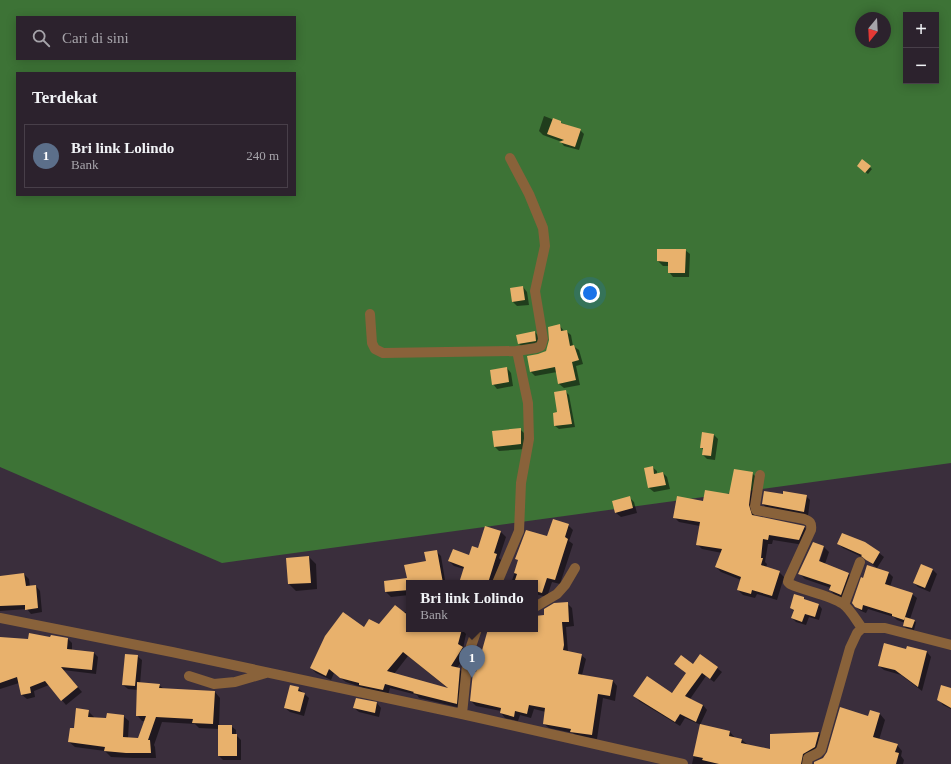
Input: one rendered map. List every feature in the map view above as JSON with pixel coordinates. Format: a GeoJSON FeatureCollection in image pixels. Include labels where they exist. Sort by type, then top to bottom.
{"type":"FeatureCollection","features":[{"type":"Feature","properties":{"kind":"street"},"geometry":{"type":"LineString","coordinates":[[370,314],[372,343],[374,349],[383,353],[517,351],[541,346],[543,339],[535,291],[545,240],[540,218],[521,177],[510,158]]}},
{"type":"Feature","properties":{"kind":"street"},"geometry":{"type":"LineString","coordinates":[[498,580],[519,531],[521,483],[529,439],[528,403],[517,351]]}},
{"type":"Feature","properties":{"kind":"street"},"geometry":{"type":"LineString","coordinates":[[760,476],[755,506],[756,510],[804,519],[810,521],[812,525],[788,582],[844,604],[862,628]]}},
{"type":"Feature","properties":{"kind":"street"},"geometry":{"type":"LineString","coordinates":[[844,604],[860,562]]}},
{"type":"Feature","properties":{"kind":"street"},"geometry":{"type":"LineString","coordinates":[[538,605],[557,594],[565,585],[574,568]]}},
{"type":"Feature","properties":{"kind":"street"},"geometry":{"type":"LineString","coordinates":[[0,618],[268,672],[683,764]]}},
{"type":"Feature","properties":{"kind":"street"},"geometry":{"type":"LineString","coordinates":[[807,764],[808,758],[821,750],[850,648],[857,633],[862,628],[885,628],[951,645]]}},
{"type":"Feature","properties":{"kind":"street"},"geometry":{"type":"LineString","coordinates":[[462,714],[468,655],[476,632]]}},
{"type":"Feature","properties":{"kind":"street"},"geometry":{"type":"LineString","coordinates":[[189,676],[214,684],[235,682],[268,672]]}},
{"type":"Feature","properties":{"kind":"green space"},"geometry":{"type":"Polygon","coordinates":[[[0,0],[951,0],[951,463],[222,563],[0,467],[0,0]]]}},
{"type":"Feature","properties":{"kind":"building"},"geometry":{"type":"Polygon","coordinates":[[[553,118],[561,121],[561,123],[581,129],[575,147],[559,142],[564,140],[547,134],[553,118]]]}},
{"type":"Feature","properties":{"kind":"building"},"geometry":{"type":"Polygon","coordinates":[[[862,159],[871,166],[865,173],[857,166],[862,159]]]}},
{"type":"Feature","properties":{"kind":"building"},"geometry":{"type":"Polygon","coordinates":[[[657,249],[686,249],[685,273],[668,273],[668,262],[657,261],[657,249]]]}},
{"type":"Feature","properties":{"kind":"building"},"geometry":{"type":"Polygon","coordinates":[[[523,286],[525,300],[512,302],[510,288],[523,286]]]}},
{"type":"Feature","properties":{"kind":"building"},"geometry":{"type":"Polygon","coordinates":[[[560,324],[561,331],[567,330],[570,346],[574,345],[579,360],[572,362],[576,380],[558,384],[555,367],[530,372],[527,356],[546,351],[549,340],[548,327],[560,324]]]}},
{"type":"Feature","properties":{"kind":"building"},"geometry":{"type":"Polygon","coordinates":[[[535,331],[536,341],[518,344],[516,335],[535,331]]]}},
{"type":"Feature","properties":{"kind":"building"},"geometry":{"type":"Polygon","coordinates":[[[507,367],[509,382],[492,385],[490,370],[507,367]]]}},
{"type":"Feature","properties":{"kind":"building"},"geometry":{"type":"Polygon","coordinates":[[[566,390],[572,424],[554,426],[553,413],[557,412],[554,392],[566,390]]]}},
{"type":"Feature","properties":{"kind":"building"},"geometry":{"type":"Polygon","coordinates":[[[521,428],[521,444],[494,447],[492,431],[521,428]]]}},
{"type":"Feature","properties":{"kind":"building"},"geometry":{"type":"Polygon","coordinates":[[[702,432],[714,434],[711,456],[702,455],[703,448],[700,448],[702,432]]]}},
{"type":"Feature","properties":{"kind":"building"},"geometry":{"type":"Polygon","coordinates":[[[653,466],[654,474],[663,472],[666,485],[648,488],[644,468],[653,466]]]}},
{"type":"Feature","properties":{"kind":"building"},"geometry":{"type":"Polygon","coordinates":[[[734,469],[753,472],[749,505],[752,515],[805,526],[799,540],[769,535],[768,540],[763,539],[761,558],[763,558],[761,565],[780,571],[772,596],[752,590],[751,594],[737,590],[741,577],[715,567],[722,549],[696,545],[700,522],[673,518],[677,496],[703,501],[705,490],[729,494],[734,469]]]}},
{"type":"Feature","properties":{"kind":"building"},"geometry":{"type":"Polygon","coordinates":[[[764,491],[783,494],[783,491],[807,495],[804,512],[762,504],[764,491]]]}},
{"type":"Feature","properties":{"kind":"building"},"geometry":{"type":"Polygon","coordinates":[[[630,496],[633,508],[615,513],[612,501],[630,496]]]}},
{"type":"Feature","properties":{"kind":"building"},"geometry":{"type":"Polygon","coordinates":[[[553,519],[569,524],[565,537],[568,539],[555,580],[547,578],[542,593],[538,592],[538,580],[515,580],[517,574],[514,573],[518,560],[515,559],[526,530],[547,536],[553,519]]]}},
{"type":"Feature","properties":{"kind":"building"},"geometry":{"type":"Polygon","coordinates":[[[485,526],[501,531],[494,553],[497,554],[489,580],[460,580],[464,567],[448,561],[453,549],[469,555],[472,546],[478,548],[485,526]]]}},
{"type":"Feature","properties":{"kind":"building"},"geometry":{"type":"Polygon","coordinates":[[[842,533],[865,542],[880,552],[873,564],[861,556],[862,555],[837,544],[842,533]]]}},
{"type":"Feature","properties":{"kind":"building"},"geometry":{"type":"Polygon","coordinates":[[[813,542],[824,546],[819,561],[849,573],[841,595],[829,590],[831,585],[798,574],[813,542]]]}},
{"type":"Feature","properties":{"kind":"building"},"geometry":{"type":"Polygon","coordinates":[[[437,550],[442,580],[406,580],[406,590],[385,592],[384,581],[407,578],[404,565],[426,561],[424,552],[437,550]]]}},
{"type":"Feature","properties":{"kind":"building"},"geometry":{"type":"Polygon","coordinates":[[[309,556],[311,583],[288,584],[286,558],[309,556]]]}},
{"type":"Feature","properties":{"kind":"building"},"geometry":{"type":"Polygon","coordinates":[[[921,564],[933,569],[925,588],[913,583],[921,564]]]}},
{"type":"Feature","properties":{"kind":"building"},"geometry":{"type":"Polygon","coordinates":[[[867,565],[889,572],[885,584],[913,593],[904,620],[892,616],[892,614],[863,605],[862,610],[855,607],[852,603],[867,565]]]}},
{"type":"Feature","properties":{"kind":"building"},"geometry":{"type":"Polygon","coordinates":[[[24,573],[26,586],[36,585],[38,608],[25,610],[25,605],[0,606],[0,576],[24,573]]]}},
{"type":"Feature","properties":{"kind":"building"},"geometry":{"type":"Polygon","coordinates":[[[794,594],[819,604],[815,617],[805,614],[802,622],[791,618],[794,610],[790,608],[794,594]]]}},
{"type":"Feature","properties":{"kind":"building"},"geometry":{"type":"Polygon","coordinates":[[[568,602],[569,622],[562,622],[563,650],[582,654],[578,674],[613,680],[610,696],[598,694],[592,735],[570,732],[571,729],[543,724],[545,708],[529,705],[527,714],[515,711],[514,717],[500,713],[501,708],[470,701],[473,672],[476,672],[487,632],[538,632],[538,616],[544,615],[544,609],[554,603],[568,602]]]}},
{"type":"Feature","properties":{"kind":"building"},"geometry":{"type":"Polygon","coordinates":[[[395,605],[406,614],[406,632],[461,632],[458,644],[463,647],[451,666],[460,668],[457,704],[385,684],[383,690],[359,685],[359,683],[340,678],[329,669],[326,676],[310,668],[325,636],[343,612],[364,627],[369,619],[379,624],[395,605]],[[403,652],[387,671],[448,688],[403,652]]]}},
{"type":"Feature","properties":{"kind":"building"},"geometry":{"type":"Polygon","coordinates":[[[905,617],[915,620],[912,628],[903,626],[905,617]]]}},
{"type":"Feature","properties":{"kind":"building"},"geometry":{"type":"Polygon","coordinates":[[[29,633],[50,637],[51,635],[68,638],[67,649],[94,652],[92,670],[61,667],[78,687],[61,701],[45,681],[30,687],[31,693],[21,695],[17,677],[0,683],[0,637],[28,639],[29,633]]]}},
{"type":"Feature","properties":{"kind":"building"},"geometry":{"type":"Polygon","coordinates":[[[884,643],[906,649],[907,646],[927,651],[918,687],[895,670],[878,666],[884,643]]]}},
{"type":"Feature","properties":{"kind":"building"},"geometry":{"type":"Polygon","coordinates":[[[125,654],[138,655],[135,686],[122,685],[125,654]]]}},
{"type":"Feature","properties":{"kind":"building"},"geometry":{"type":"Polygon","coordinates":[[[700,654],[718,667],[710,679],[702,673],[685,696],[703,705],[696,722],[680,714],[675,722],[633,696],[647,676],[672,693],[686,673],[674,664],[681,655],[693,664],[700,654]]]}},
{"type":"Feature","properties":{"kind":"building"},"geometry":{"type":"Polygon","coordinates":[[[137,682],[160,684],[159,688],[215,691],[213,724],[192,723],[193,719],[156,717],[148,740],[150,740],[151,753],[104,751],[105,747],[68,742],[70,728],[74,728],[76,708],[89,710],[88,717],[106,718],[107,713],[124,715],[123,737],[138,738],[146,716],[136,716],[137,682]]]}},
{"type":"Feature","properties":{"kind":"building"},"geometry":{"type":"Polygon","coordinates":[[[290,685],[299,687],[298,691],[305,693],[300,712],[284,708],[290,685]]]}},
{"type":"Feature","properties":{"kind":"building"},"geometry":{"type":"Polygon","coordinates":[[[941,685],[951,688],[951,708],[937,700],[941,685]]]}},
{"type":"Feature","properties":{"kind":"building"},"geometry":{"type":"Polygon","coordinates":[[[356,698],[377,702],[375,713],[353,708],[356,698]]]}},
{"type":"Feature","properties":{"kind":"building"},"geometry":{"type":"Polygon","coordinates":[[[840,707],[868,716],[870,710],[880,713],[873,737],[898,744],[895,752],[899,753],[896,764],[814,764],[814,762],[823,758],[827,752],[840,707]]]}},
{"type":"Feature","properties":{"kind":"building"},"geometry":{"type":"Polygon","coordinates":[[[700,724],[730,731],[729,736],[742,739],[741,743],[770,749],[770,734],[819,732],[815,747],[803,754],[801,764],[719,764],[693,756],[700,724]]]}},
{"type":"Feature","properties":{"kind":"building"},"geometry":{"type":"Polygon","coordinates":[[[218,725],[232,725],[232,734],[237,734],[237,756],[218,756],[218,725]]]}},
{"type":"Feature","properties":{"kind":"place","name":"Bri link Lolindo"},"geometry":{"type":"Point","coordinates":[472,678]}}]}
